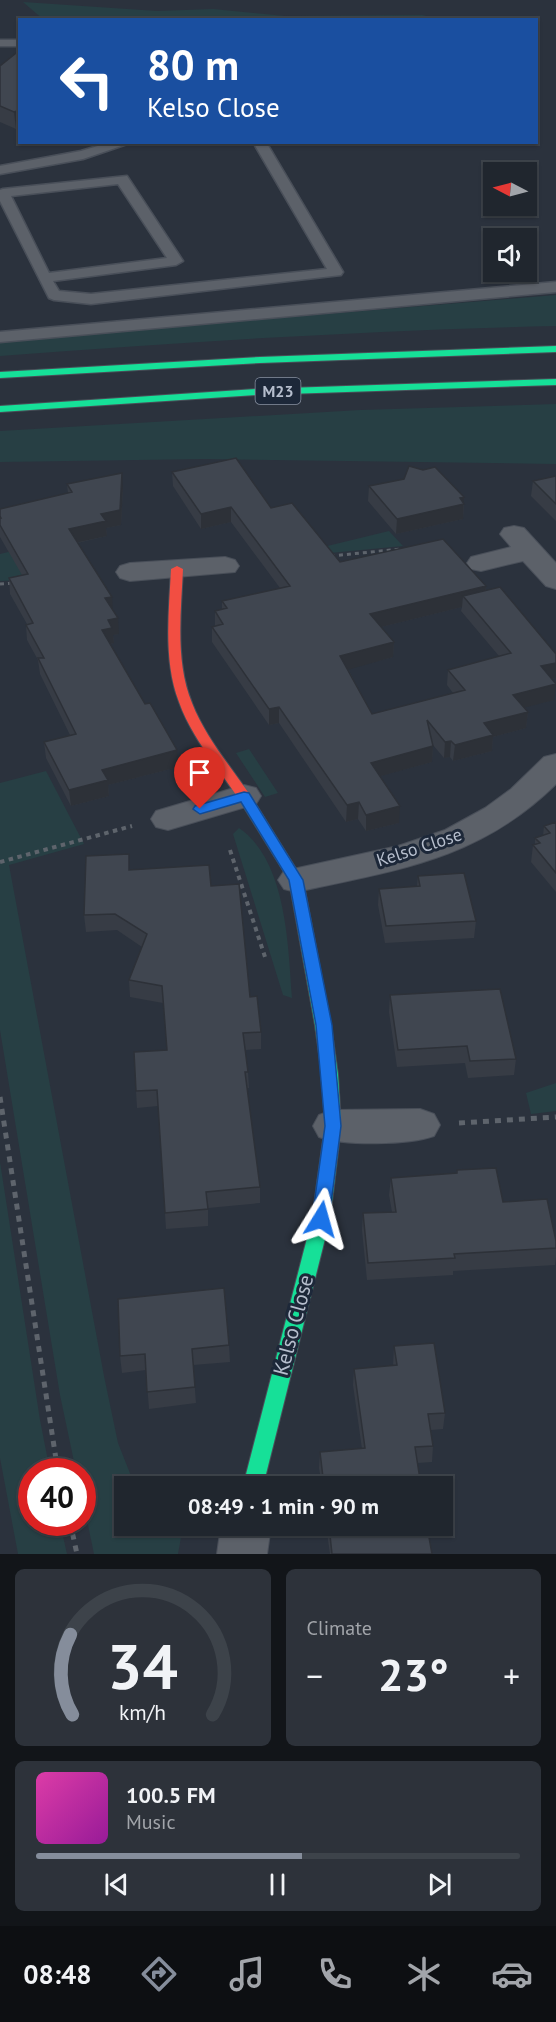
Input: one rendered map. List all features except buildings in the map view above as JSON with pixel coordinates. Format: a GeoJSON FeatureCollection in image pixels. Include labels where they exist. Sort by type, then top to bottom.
{"type":"FeatureCollection","features":[{"type":"Feature","properties":{"kind":"main road","name":"M23"},"geometry":{"type":"LineString","coordinates":[[0,375],[272,360],[556,349]]}},
{"type":"Feature","properties":{"kind":"main road","name":"M23"},"geometry":{"type":"LineString","coordinates":[[0,409],[257,392],[556,382]]}},
{"type":"Feature","properties":{"kind":"main road","name":"Kelso Close"},"geometry":{"type":"LineString","coordinates":[[177,569],[174,620],[181,690],[193,718],[296,880],[324,1025],[333,1126],[321,1219],[264,1436],[256,1476]]}},
{"type":"Feature","properties":{"kind":"street"},"geometry":{"type":"LineString","coordinates":[[481,563],[521,542],[556,580]]}},
{"type":"Feature","properties":{"kind":"street"},"geometry":{"type":"LineString","coordinates":[[130,572],[225,566]]}},
{"type":"Feature","properties":{"kind":"street","name":"Kelso Close"},"geometry":{"type":"LineString","coordinates":[[296,880],[381,860],[458,837],[524,796],[556,764]]}},
{"type":"Feature","properties":{"kind":"street"},"geometry":{"type":"LineString","coordinates":[[168,819],[244,796]]}},
{"type":"Feature","properties":{"kind":"street"},"geometry":{"type":"LineString","coordinates":[[333,1126],[420,1125]]}},
{"type":"Feature","properties":{"kind":"street"},"geometry":{"type":"LineString","coordinates":[[242,1554],[245,1536]]}},
{"type":"Feature","properties":{"kind":"lane"},"geometry":{"type":"LineString","coordinates":[[0,43],[18,43]]}},
{"type":"Feature","properties":{"kind":"lane"},"geometry":{"type":"LineString","coordinates":[[0,170],[83,155],[121,144]]}},
{"type":"Feature","properties":{"kind":"lane"},"geometry":{"type":"LineString","coordinates":[[44,278],[176,261],[122,178],[2,190],[44,278],[54,295],[91,300],[336,272],[260,144]]}},
{"type":"Feature","properties":{"kind":"lane"},"geometry":{"type":"LineString","coordinates":[[0,337],[556,287]]}},
{"type":"Feature","properties":{"kind":"path"},"geometry":{"type":"LineString","coordinates":[[320,557],[403,549]]}},
{"type":"Feature","properties":{"kind":"path"},"geometry":{"type":"LineString","coordinates":[[0,584],[24,583]]}},
{"type":"Feature","properties":{"kind":"path"},"geometry":{"type":"LineString","coordinates":[[0,862],[156,819],[168,819]]}},
{"type":"Feature","properties":{"kind":"path"},"geometry":{"type":"LineString","coordinates":[[0,1096],[56,1458]]}},
{"type":"Feature","properties":{"kind":"path"},"geometry":{"type":"LineString","coordinates":[[420,1125],[556,1117]]}},
{"type":"Feature","properties":{"kind":"path"},"geometry":{"type":"LineString","coordinates":[[73,1536],[77,1554]]}},
{"type":"Feature","properties":{"kind":"green space"},"geometry":{"type":"Polygon","coordinates":[[[23,2],[157,11],[213,9],[285,16],[422,15],[437,18],[42,18],[23,2]]]}},
{"type":"Feature","properties":{"kind":"green space"},"geometry":{"type":"Polygon","coordinates":[[[556,295],[556,326],[278,337],[0,356],[0,341],[556,295]]]}},
{"type":"Feature","properties":{"kind":"green space"},"geometry":{"type":"Polygon","coordinates":[[[556,404],[556,464],[205,459],[0,462],[0,431],[360,410],[556,404]]]}},
{"type":"Feature","properties":{"kind":"green space"},"geometry":{"type":"Polygon","coordinates":[[[389,531],[403,546],[319,554],[315,549],[389,531]]]}},
{"type":"Feature","properties":{"kind":"green space"},"geometry":{"type":"Polygon","coordinates":[[[29,547],[48,579],[0,581],[0,554],[29,547]]]}},
{"type":"Feature","properties":{"kind":"green space"},"geometry":{"type":"Polygon","coordinates":[[[249,749],[278,793],[265,797],[236,753],[249,749]]]}},
{"type":"Feature","properties":{"kind":"green space"},"geometry":{"type":"Polygon","coordinates":[[[46,771],[84,844],[9,865],[104,1376],[118,1443],[131,1476],[114,1476],[114,1536],[181,1536],[178,1554],[94,1554],[90,1536],[96,1536],[96,1458],[73,1458],[60,1395],[0,1030],[0,783],[46,771]]]}},
{"type":"Feature","properties":{"kind":"green space"},"geometry":{"type":"Polygon","coordinates":[[[239,828],[255,843],[267,861],[276,883],[286,930],[292,998],[283,995],[233,834],[239,828]]]}},
{"type":"Feature","properties":{"kind":"green space"},"geometry":{"type":"Polygon","coordinates":[[[556,1083],[556,1111],[531,1114],[526,1093],[556,1083]]]}},
{"type":"Feature","properties":{"kind":"green space"},"geometry":{"type":"Polygon","coordinates":[[[0,1162],[47,1458],[18,1458],[18,1536],[63,1536],[67,1554],[18,1554],[0,1458],[0,1162]]]}},
{"type":"Feature","properties":{"kind":"traffic: fast"},"geometry":{"type":"LineString","coordinates":[[0,375],[260,360],[556,349]]}},
{"type":"Feature","properties":{"kind":"traffic: fast"},"geometry":{"type":"LineString","coordinates":[[0,409],[257,392],[556,382]]}},
{"type":"Feature","properties":{"kind":"traffic: fast"},"geometry":{"type":"LineString","coordinates":[[247,801],[296,880],[323,1025],[330,1075],[333,1126],[321,1219],[256,1476]]}},
{"type":"Feature","properties":{"kind":"traffic: jam"},"geometry":{"type":"LineString","coordinates":[[177,569],[175,645],[181,690],[200,732],[247,801]]}},
{"type":"Feature","properties":{"kind":"route"},"geometry":{"type":"LineString","coordinates":[[200,809],[244,796],[296,880],[324,1025],[330,1075],[333,1126],[321,1219]]}}]}
